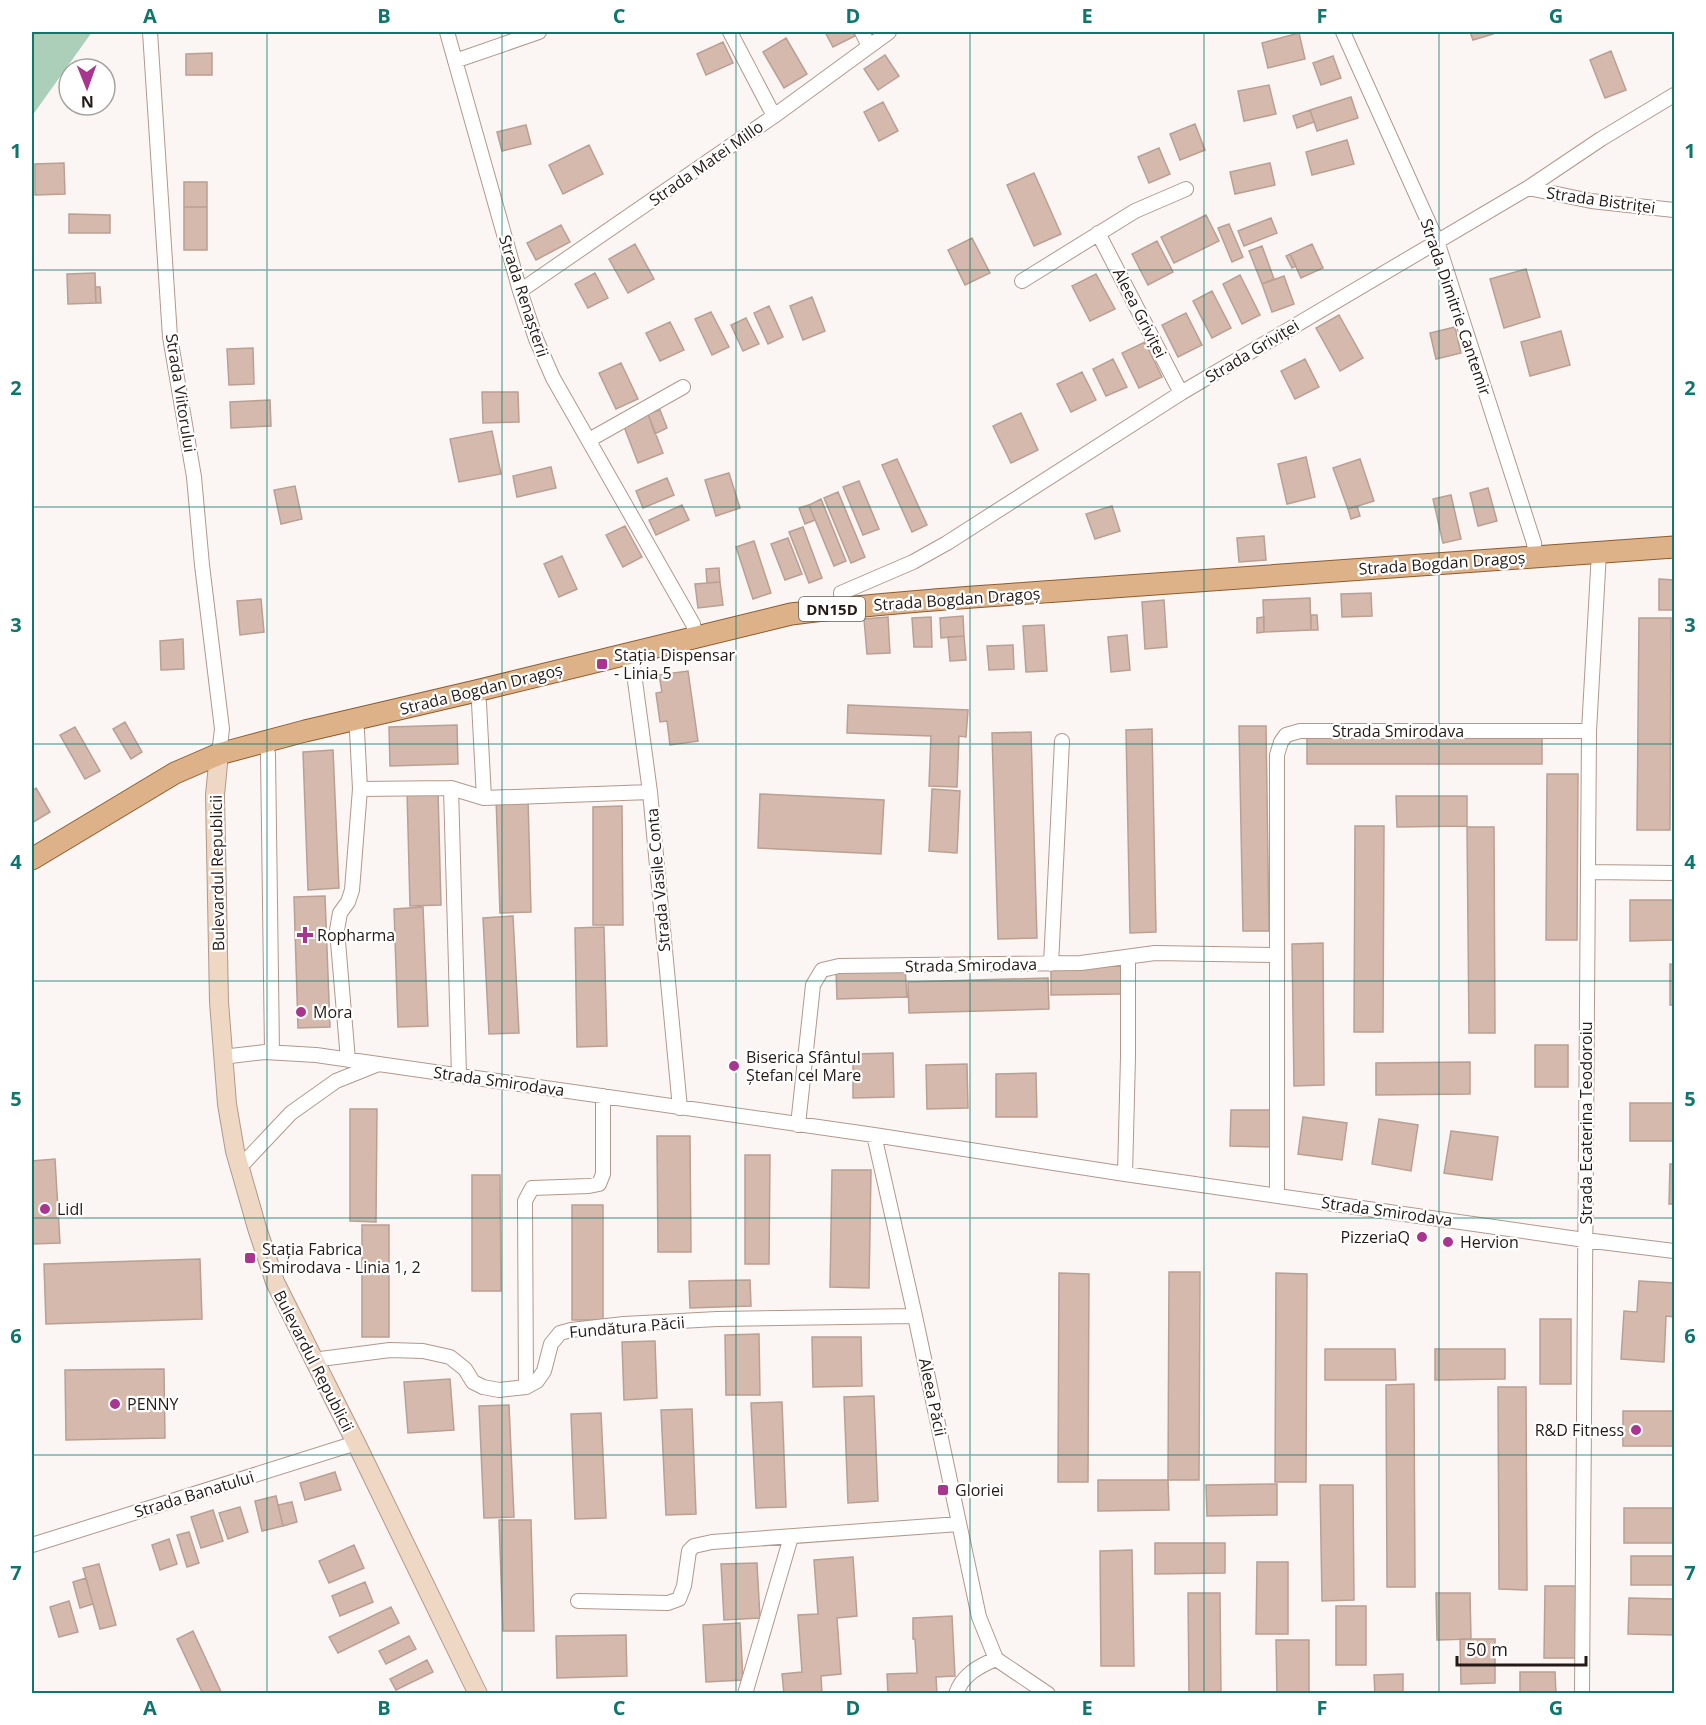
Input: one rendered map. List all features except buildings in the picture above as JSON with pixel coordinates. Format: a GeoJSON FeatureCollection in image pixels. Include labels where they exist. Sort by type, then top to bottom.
{"type":"FeatureCollection","features":[{"type":"Feature","properties":{"kind":"main road","name":"Strada Bogdan Dragoș"},"geometry":{"type":"LineString","coordinates":[[32,859],[175,773],[219,754],[354,719],[791,614],[842,608],[1674,547]]}},
{"type":"Feature","properties":{"kind":"main road","name":"Bulevardul Republicii"},"geometry":{"type":"LineString","coordinates":[[219,754],[214,795],[219,1002],[227,1104],[235,1152],[275,1282],[478,1694]]}},
{"type":"Feature","properties":{"kind":"street","name":"Strada Viitorului"},"geometry":{"type":"LineString","coordinates":[[150,32],[170,336],[194,477],[222,729],[219,754]]}},
{"type":"Feature","properties":{"kind":"street","name":"Strada Renașterii"},"geometry":{"type":"LineString","coordinates":[[447,32],[520,291],[552,378],[693,624],[696,637]]}},
{"type":"Feature","properties":{"kind":"street"},"geometry":{"type":"LineString","coordinates":[[455,61],[538,32]]}},
{"type":"Feature","properties":{"kind":"street"},"geometry":{"type":"LineString","coordinates":[[730,32],[774,116]]}},
{"type":"Feature","properties":{"kind":"street"},"geometry":{"type":"LineString","coordinates":[[862,32],[869,46]]}},
{"type":"Feature","properties":{"kind":"street","name":"Strada Matei Millo"},"geometry":{"type":"LineString","coordinates":[[520,291],[774,116],[889,32]]}},
{"type":"Feature","properties":{"kind":"street","name":"Strada Dimitrie Cantemir"},"geometry":{"type":"LineString","coordinates":[[1343,32],[1437,241],[1534,543],[1535,556]]}},
{"type":"Feature","properties":{"kind":"street","name":"Strada Griviței"},"geometry":{"type":"LineString","coordinates":[[842,608],[841,592],[913,562],[947,543],[1181,393],[1528,188],[1601,139],[1674,95]]}},
{"type":"Feature","properties":{"kind":"street","name":"Strada Bistriței"},"geometry":{"type":"LineString","coordinates":[[1528,188],[1591,201],[1674,210]]}},
{"type":"Feature","properties":{"kind":"street"},"geometry":{"type":"LineString","coordinates":[[1022,281],[1135,211],[1185,189]]}},
{"type":"Feature","properties":{"kind":"street","name":"Aleea Griviței"},"geometry":{"type":"LineString","coordinates":[[1098,233],[1181,393]]}},
{"type":"Feature","properties":{"kind":"street"},"geometry":{"type":"LineString","coordinates":[[589,440],[683,387]]}},
{"type":"Feature","properties":{"kind":"street","name":"Strada Ecaterina Teodoroiu"},"geometry":{"type":"LineString","coordinates":[[1582,1694],[1589,731],[1599,552]]}},
{"type":"Feature","properties":{"kind":"street","name":"Strada Vasile Conta"},"geometry":{"type":"LineString","coordinates":[[630,653],[650,792],[680,1108]]}},
{"type":"Feature","properties":{"kind":"street"},"geometry":{"type":"LineString","coordinates":[[476,691],[479,703],[484,798]]}},
{"type":"Feature","properties":{"kind":"street"},"geometry":{"type":"LineString","coordinates":[[348,1059],[338,930],[340,913],[348,902],[351,890],[360,789],[357,730],[354,719]]}},
{"type":"Feature","properties":{"kind":"street","name":"Strada Smirodava"},"geometry":{"type":"LineString","coordinates":[[1277,1196],[1277,756],[1281,742],[1286,735],[1300,731],[1589,731]]}},
{"type":"Feature","properties":{"kind":"street"},"geometry":{"type":"LineString","coordinates":[[1051,964],[1062,741]]}},
{"type":"Feature","properties":{"kind":"street"},"geometry":{"type":"LineString","coordinates":[[265,742],[268,754],[272,1052]]}},
{"type":"Feature","properties":{"kind":"street"},"geometry":{"type":"LineString","coordinates":[[360,789],[451,788],[484,798],[650,792]]}},
{"type":"Feature","properties":{"kind":"street"},"geometry":{"type":"LineString","coordinates":[[451,788],[459,1075]]}},
{"type":"Feature","properties":{"kind":"street"},"geometry":{"type":"LineString","coordinates":[[1588,872],[1674,873]]}},
{"type":"Feature","properties":{"kind":"street","name":"Strada Smirodava"},"geometry":{"type":"LineString","coordinates":[[798,1125],[813,985],[822,970],[840,966],[1081,963],[1155,953],[1277,955]]}},
{"type":"Feature","properties":{"kind":"street"},"geometry":{"type":"LineString","coordinates":[[1125,1174],[1128,957]]}},
{"type":"Feature","properties":{"kind":"street","name":"Strada Smirodava"},"geometry":{"type":"LineString","coordinates":[[222,1057],[272,1052],[348,1059],[874,1135],[1125,1174],[1674,1251]]}},
{"type":"Feature","properties":{"kind":"street","name":"Strada Smirodava"},"geometry":{"type":"LineString","coordinates":[[240,1167],[291,1113],[336,1081],[378,1064]]}},
{"type":"Feature","properties":{"kind":"street"},"geometry":{"type":"LineString","coordinates":[[313,1360],[390,1350],[423,1352],[450,1357],[465,1369],[473,1382],[483,1387],[499,1390],[526,1387],[525,1201],[531,1188],[599,1184],[603,1174],[603,1096]]}},
{"type":"Feature","properties":{"kind":"street","name":"Aleea Păcii"},"geometry":{"type":"LineString","coordinates":[[874,1135],[980,1617],[996,1659]]}},
{"type":"Feature","properties":{"kind":"street","name":"Fundătura Păcii"},"geometry":{"type":"LineString","coordinates":[[526,1387],[537,1381],[544,1371],[550,1344],[560,1333],[571,1330],[624,1324],[706,1320],[915,1316]]}},
{"type":"Feature","properties":{"kind":"street","name":"Strada Banatului"},"geometry":{"type":"LineString","coordinates":[[32,1545],[356,1443]]}},
{"type":"Feature","properties":{"kind":"street"},"geometry":{"type":"LineString","coordinates":[[578,1601],[668,1603],[679,1599],[684,1586],[689,1551],[694,1546],[712,1542],[959,1524]]}},
{"type":"Feature","properties":{"kind":"street"},"geometry":{"type":"LineString","coordinates":[[745,1694],[790,1537]]}},
{"type":"Feature","properties":{"kind":"street"},"geometry":{"type":"LineString","coordinates":[[956,1694],[958,1687],[976,1667],[996,1659],[1048,1694]]}},
{"type":"Feature","properties":{"kind":"green space"},"geometry":{"type":"Polygon","coordinates":[[[32,32],[92,32],[74,57],[57,57],[57,81],[32,116],[32,32]]]}},
{"type":"Feature","properties":{"kind":"place","name":"Stația Dispensar - Linia 5"},"geometry":{"type":"Point","coordinates":[602,664]}},
{"type":"Feature","properties":{"kind":"place","name":"Ropharma"},"geometry":{"type":"Point","coordinates":[305,935]}},
{"type":"Feature","properties":{"kind":"place","name":"Mora"},"geometry":{"type":"Point","coordinates":[301,1012]}},
{"type":"Feature","properties":{"kind":"place","name":"Biserica Sfântul Ștefan cel Mare"},"geometry":{"type":"Point","coordinates":[734,1066]}},
{"type":"Feature","properties":{"kind":"place","name":"Lidl"},"geometry":{"type":"Point","coordinates":[45,1209]}},
{"type":"Feature","properties":{"kind":"place","name":"PizzeriaQ"},"geometry":{"type":"Point","coordinates":[1422,1237]}},
{"type":"Feature","properties":{"kind":"place","name":"Hervion"},"geometry":{"type":"Point","coordinates":[1448,1242]}},
{"type":"Feature","properties":{"kind":"place","name":"Stația Fabrica Smirodava - Linia 1, 2"},"geometry":{"type":"Point","coordinates":[250,1258]}},
{"type":"Feature","properties":{"kind":"place","name":"PENNY"},"geometry":{"type":"Point","coordinates":[115,1404]}},
{"type":"Feature","properties":{"kind":"place","name":"R&D Fitness"},"geometry":{"type":"Point","coordinates":[1636,1430]}},
{"type":"Feature","properties":{"kind":"place","name":"Gloriei"},"geometry":{"type":"Point","coordinates":[943,1490]}}]}
